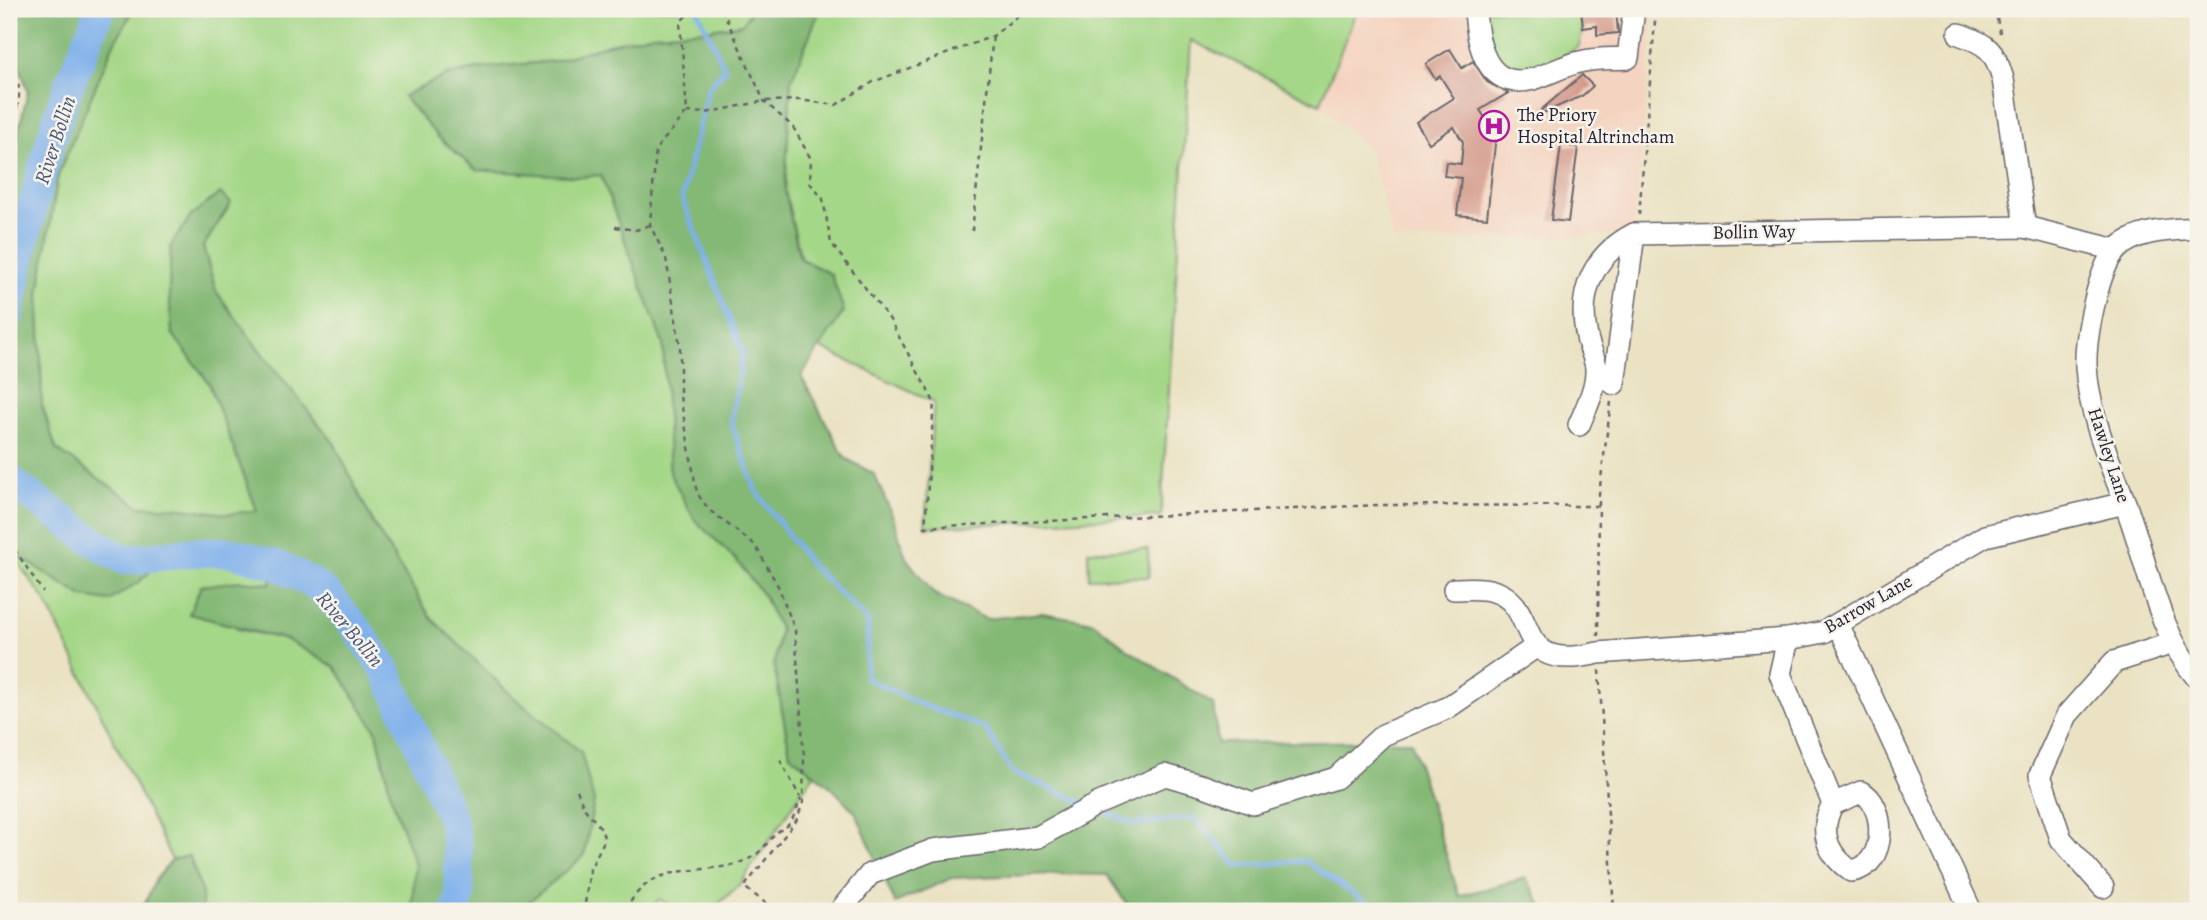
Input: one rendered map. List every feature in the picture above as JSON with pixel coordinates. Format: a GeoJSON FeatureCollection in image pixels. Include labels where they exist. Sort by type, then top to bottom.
{"type":"FeatureCollection","features":[{"type":"Feature","properties":{"kind":"street"},"geometry":{"type":"LineString","coordinates":[[1475,9],[1482,51],[1492,69],[1503,78],[1515,82],[1534,79],[1585,61],[1628,58],[1634,9]]}},
{"type":"Feature","properties":{"kind":"street"},"geometry":{"type":"LineString","coordinates":[[1959,34],[1981,42],[1989,48],[1998,62],[2003,79],[2025,227]]}},
{"type":"Feature","properties":{"kind":"street","name":"Bollin Way"},"geometry":{"type":"LineString","coordinates":[[1636,234],[2025,227],[2116,250]]}},
{"type":"Feature","properties":{"kind":"street"},"geometry":{"type":"LineString","coordinates":[[2116,250],[2128,241],[2148,233],[2191,229]]}},
{"type":"Feature","properties":{"kind":"street"},"geometry":{"type":"LineString","coordinates":[[1614,384],[1636,234]]}},
{"type":"Feature","properties":{"kind":"street"},"geometry":{"type":"LineString","coordinates":[[1579,425],[1596,369],[1584,320],[1586,284],[1593,270],[1608,252],[1620,241],[1636,234]]}},
{"type":"Feature","properties":{"kind":"street","name":"Hawley Lane"},"geometry":{"type":"LineString","coordinates":[[2116,250],[2104,271],[2092,310],[2086,364],[2092,409],[2148,579],[2173,643],[2198,680]]}},
{"type":"Feature","properties":{"kind":"street","name":"Barrow Lane"},"geometry":{"type":"LineString","coordinates":[[1537,646],[1547,655],[1576,658],[1598,653],[1788,639],[1824,632],[1984,536],[2125,503]]}},
{"type":"Feature","properties":{"kind":"street"},"geometry":{"type":"LineString","coordinates":[[840,911],[870,874],[933,850],[1038,837],[1093,806],[1165,775],[1253,804],[1336,778],[1383,735],[1447,708],[1537,646],[1508,600],[1494,591],[1454,589]]}},
{"type":"Feature","properties":{"kind":"street"},"geometry":{"type":"LineString","coordinates":[[1838,624],[1967,908]]}},
{"type":"Feature","properties":{"kind":"street"},"geometry":{"type":"LineString","coordinates":[[1788,639],[1780,674],[1833,804]]}},
{"type":"Feature","properties":{"kind":"street"},"geometry":{"type":"LineString","coordinates":[[2103,887],[2062,839],[2040,775],[2067,715],[2114,662],[2173,643]]}},
{"type":"Feature","properties":{"kind":"path"},"geometry":{"type":"LineString","coordinates":[[693,9],[680,22],[687,112],[656,149],[650,225],[667,258],[680,346],[680,396],[697,493],[709,510],[755,545],[778,586],[795,630],[804,757],[803,803],[796,821],[744,887],[776,911]]}},
{"type":"Feature","properties":{"kind":"path"},"geometry":{"type":"LineString","coordinates":[[722,9],[764,101],[793,127],[811,159],[810,183],[822,200],[831,243],[890,320],[934,402],[925,527],[1376,505],[1598,506]]}},
{"type":"Feature","properties":{"kind":"path"},"geometry":{"type":"LineString","coordinates":[[687,112],[706,113],[764,101],[799,100],[836,105],[873,82],[993,36],[1026,9]]}},
{"type":"Feature","properties":{"kind":"path"},"geometry":{"type":"LineString","coordinates":[[1636,234],[1656,9]]}},
{"type":"Feature","properties":{"kind":"path"},"geometry":{"type":"LineString","coordinates":[[972,231],[993,36]]}},
{"type":"Feature","properties":{"kind":"path"},"geometry":{"type":"LineString","coordinates":[[9,66],[20,83],[20,94],[9,133]]}},
{"type":"Feature","properties":{"kind":"path"},"geometry":{"type":"LineString","coordinates":[[615,227],[636,230],[650,225]]}},
{"type":"Feature","properties":{"kind":"path"},"geometry":{"type":"LineString","coordinates":[[9,541],[43,592]]}},
{"type":"Feature","properties":{"kind":"path"},"geometry":{"type":"LineString","coordinates":[[780,761],[803,803]]}},
{"type":"Feature","properties":{"kind":"path"},"geometry":{"type":"LineString","coordinates":[[578,790],[584,808],[600,827],[605,839],[590,869],[584,911]]}},
{"type":"Feature","properties":{"kind":"path"},"geometry":{"type":"LineString","coordinates":[[626,911],[636,894],[648,883],[664,876],[718,868],[756,855],[779,830],[788,826],[801,798]]}},
{"type":"Feature","properties":{"kind":"shaded area","name":"The Priory Hospital Altrincham"},"geometry":{"type":"Polygon","coordinates":[[[1357,9],[1654,9],[1634,234],[1394,241],[1369,149],[1320,104],[1357,9]]]}},
{"type":"Feature","properties":{"kind":"green space"},"geometry":{"type":"Polygon","coordinates":[[[9,9],[134,9],[113,45],[58,175],[39,293],[42,405],[56,449],[139,506],[226,514],[257,511],[209,383],[172,333],[169,291],[171,245],[191,216],[220,193],[231,203],[203,247],[216,291],[256,346],[334,443],[373,523],[431,618],[512,696],[581,752],[594,801],[584,856],[518,911],[412,911],[415,865],[391,796],[377,732],[335,667],[287,640],[189,614],[201,586],[240,581],[270,584],[277,564],[245,555],[213,551],[166,557],[139,582],[109,601],[83,597],[9,550],[9,171],[28,91],[13,50],[9,49],[9,9]]]}},
{"type":"Feature","properties":{"kind":"green space"},"geometry":{"type":"Polygon","coordinates":[[[134,9],[752,9],[743,24],[609,44],[555,61],[483,68],[447,75],[581,177],[601,174],[663,344],[670,474],[764,596],[780,630],[774,665],[790,754],[814,774],[740,884],[711,911],[681,911],[659,899],[649,911],[518,911],[581,752],[512,696],[431,618],[373,523],[334,443],[256,346],[216,291],[203,247],[231,203],[171,245],[169,291],[172,333],[209,383],[258,511],[226,514],[139,506],[56,449],[42,405],[39,293],[58,175],[113,45],[134,9]]]}},
{"type":"Feature","properties":{"kind":"green space"},"geometry":{"type":"Polygon","coordinates":[[[752,9],[820,9],[791,81],[785,191],[800,259],[831,274],[844,311],[801,376],[845,458],[874,474],[893,517],[906,558],[934,594],[986,619],[1042,613],[1093,622],[1129,650],[1213,704],[1218,743],[1411,741],[1459,896],[1526,878],[1545,911],[1131,911],[1107,875],[1054,874],[952,878],[895,903],[856,813],[832,788],[790,754],[774,665],[780,630],[764,596],[736,560],[694,519],[670,474],[663,344],[601,175],[581,177],[476,170],[438,137],[403,96],[447,75],[483,68],[555,61],[653,34],[742,24],[752,9]]]}},
{"type":"Feature","properties":{"kind":"green space"},"geometry":{"type":"Polygon","coordinates":[[[820,9],[1357,9],[1320,104],[1191,40],[1161,516],[925,527],[934,402],[819,347],[844,311],[831,274],[801,259],[785,191],[791,81],[820,9]]]}},
{"type":"Feature","properties":{"kind":"green space"},"geometry":{"type":"Polygon","coordinates":[[[1481,9],[1576,9],[1583,28],[1579,46],[1544,66],[1518,70],[1506,67],[1496,60],[1489,47],[1481,9]]]}},
{"type":"Feature","properties":{"kind":"green space"},"geometry":{"type":"Polygon","coordinates":[[[1148,549],[1149,577],[1089,578],[1088,551],[1148,549]]]}},
{"type":"Feature","properties":{"kind":"green space"},"geometry":{"type":"Polygon","coordinates":[[[213,551],[245,555],[277,565],[271,584],[240,581],[237,629],[287,640],[335,667],[377,732],[391,796],[415,865],[412,911],[202,911],[202,894],[190,856],[172,860],[45,600],[10,552],[41,570],[139,582],[165,557],[213,551]]]}},
{"type":"Feature","properties":{"kind":"green space"},"geometry":{"type":"Polygon","coordinates":[[[189,856],[202,894],[202,911],[141,911],[156,879],[172,860],[189,856]]]}},
{"type":"Feature","properties":{"kind":"building"},"geometry":{"type":"Polygon","coordinates":[[[1581,9],[1616,9],[1618,33],[1597,35],[1597,26],[1583,28],[1581,9]]]}},
{"type":"Feature","properties":{"kind":"building"},"geometry":{"type":"Polygon","coordinates":[[[1450,49],[1462,68],[1473,61],[1487,82],[1508,93],[1480,110],[1496,135],[1487,218],[1457,215],[1461,178],[1444,176],[1446,162],[1461,164],[1463,142],[1454,127],[1429,143],[1416,122],[1454,98],[1440,76],[1435,79],[1426,64],[1450,49]]]}},
{"type":"Feature","properties":{"kind":"building"},"geometry":{"type":"Polygon","coordinates":[[[1582,75],[1593,86],[1582,96],[1543,113],[1541,110],[1582,75]]]}},
{"type":"Feature","properties":{"kind":"building"},"geometry":{"type":"Polygon","coordinates":[[[1561,145],[1578,147],[1568,222],[1551,220],[1561,145]]]}},
{"type":"Feature","properties":{"kind":"waterway","name":"River Bollin"},"geometry":{"type":"LineString","coordinates":[[9,314],[47,152],[64,99],[100,9]]}},
{"type":"Feature","properties":{"kind":"waterway"},"geometry":{"type":"LineString","coordinates":[[697,9],[725,69],[708,88],[682,198],[743,353],[731,422],[756,491],[811,565],[868,621],[866,678],[920,704],[985,728],[1012,772],[1086,804]]}},
{"type":"Feature","properties":{"kind":"waterway","name":"River Bollin"},"geometry":{"type":"LineString","coordinates":[[9,478],[93,541],[125,560],[191,552],[231,552],[277,565],[326,593],[357,629],[385,669],[452,819],[460,896],[456,911]]}},
{"type":"Feature","properties":{"kind":"waterway"},"geometry":{"type":"LineString","coordinates":[[1101,810],[1133,824],[1195,818],[1237,866],[1305,861],[1379,911]]}},
{"type":"Feature","properties":{"kind":"place","name":"The Priory Hospital Altrincham"},"geometry":{"type":"Point","coordinates":[1494,126]}}]}
